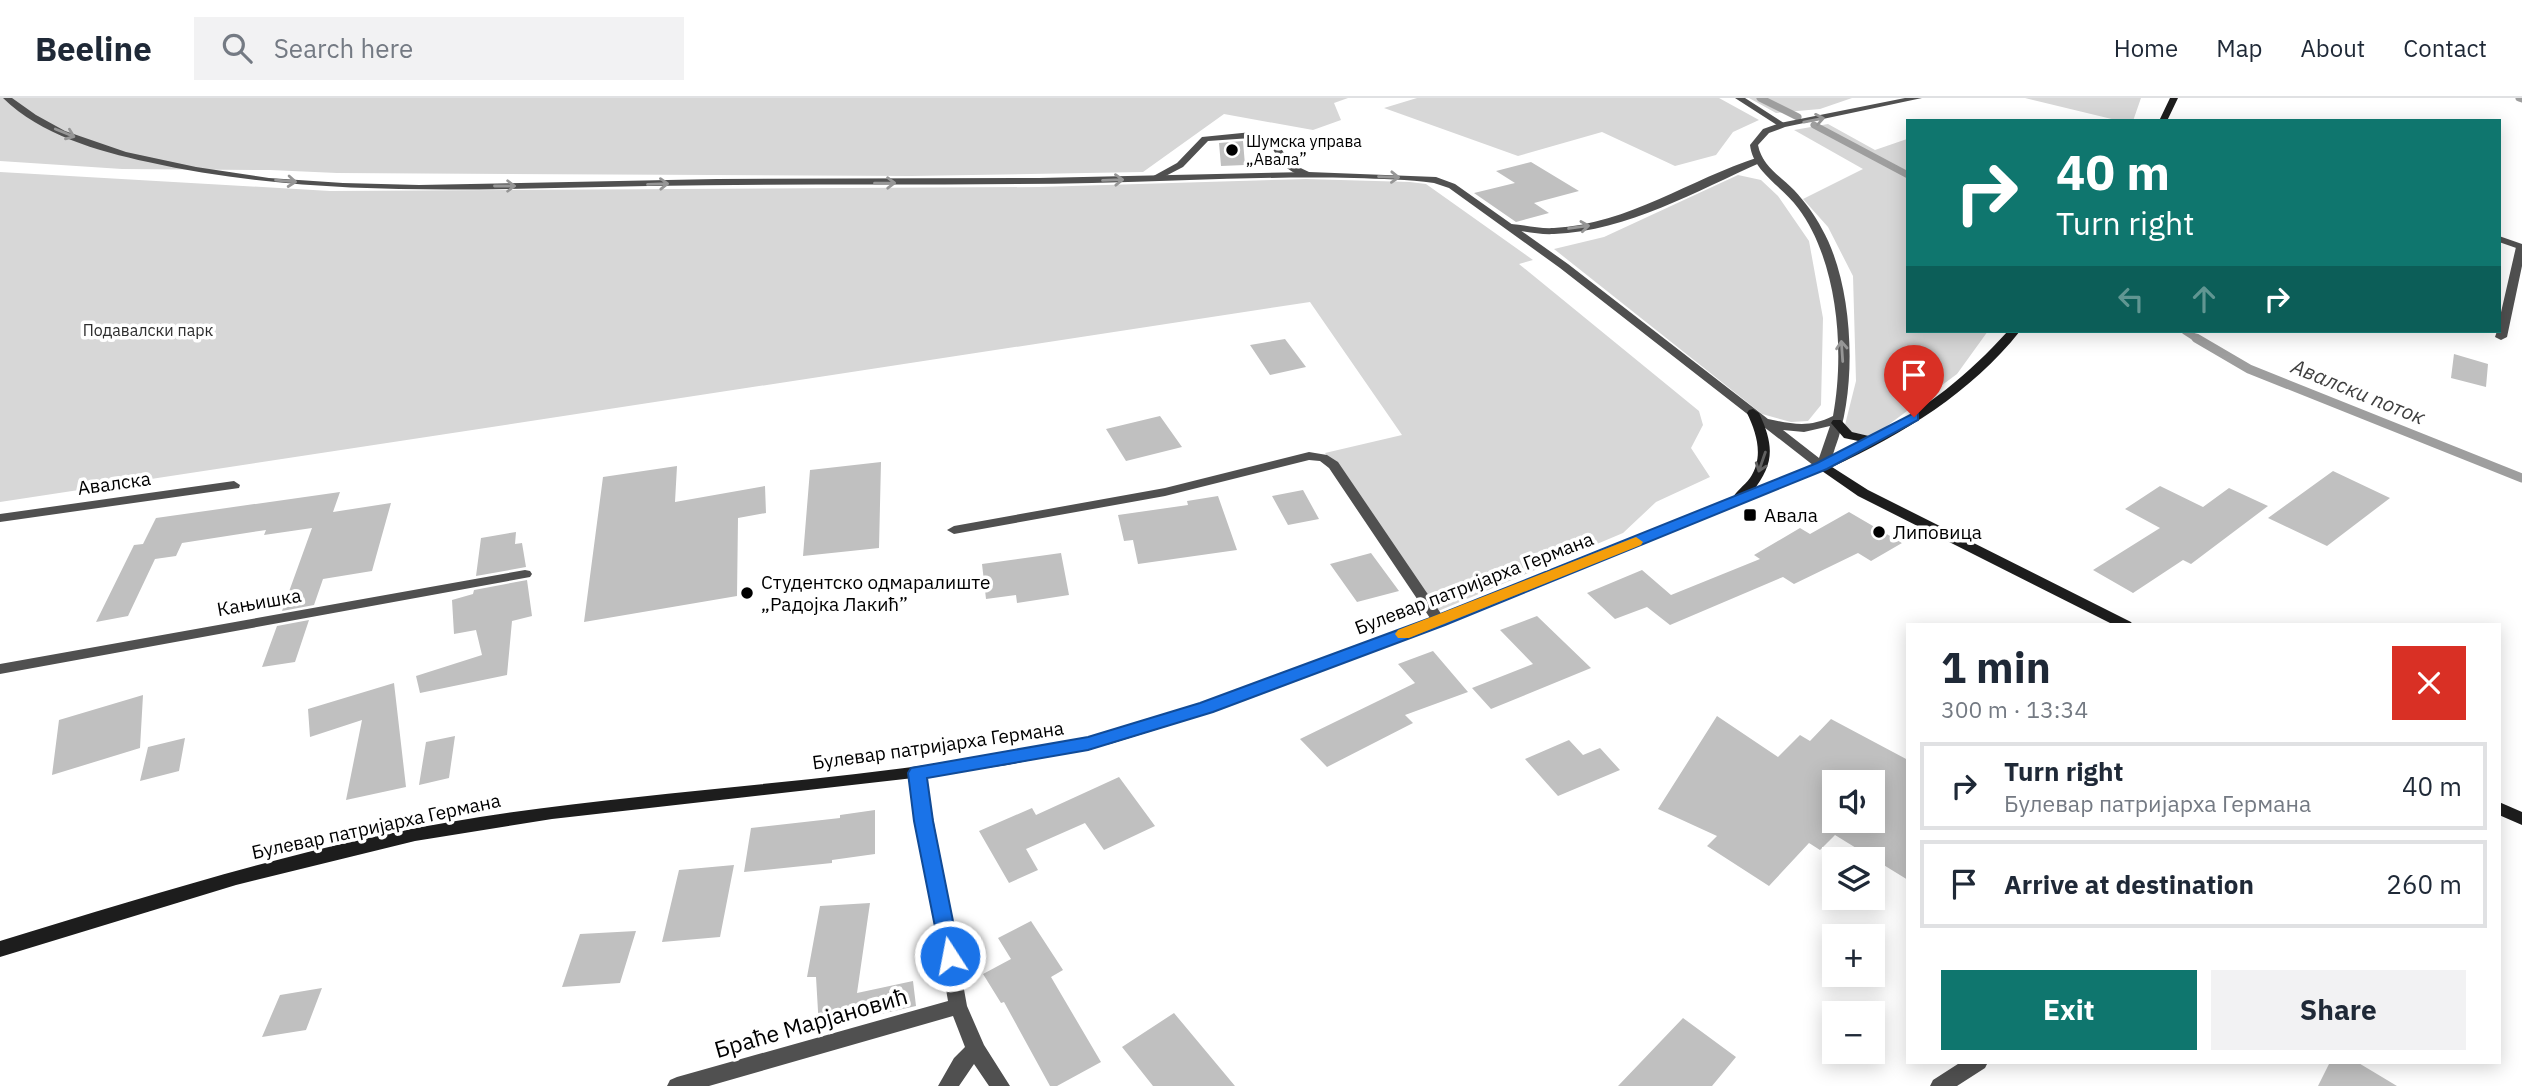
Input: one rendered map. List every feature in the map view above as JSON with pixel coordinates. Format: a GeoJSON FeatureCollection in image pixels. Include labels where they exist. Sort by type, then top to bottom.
{"type":"FeatureCollection","features":[{"type":"Feature","properties":{"kind":"main road"},"geometry":{"type":"LineString","coordinates":[[2164,119],[2174,98]]}},
{"type":"Feature","properties":{"kind":"main road","name":"Булевар патријарха Германа"},"geometry":{"type":"LineString","coordinates":[[0,949],[284,866],[471,825],[650,800],[917,773],[1050,751],[1122,734],[1206,708],[1439,621],[1822,466],[1874,440],[1955,391],[1990,360],[2012,333]]}},
{"type":"Feature","properties":{"kind":"main road"},"geometry":{"type":"LineString","coordinates":[[1731,503],[1746,491],[1764,463],[1766,452],[1756,416]]}},
{"type":"Feature","properties":{"kind":"main road"},"geometry":{"type":"LineString","coordinates":[[1838,421],[1848,435],[1874,440]]}},
{"type":"Feature","properties":{"kind":"main road"},"geometry":{"type":"LineString","coordinates":[[1822,466],[1863,493],[2122,623]]}},
{"type":"Feature","properties":{"kind":"main road"},"geometry":{"type":"LineString","coordinates":[[2501,809],[2522,820]]}},
{"type":"Feature","properties":{"kind":"street"},"geometry":{"type":"LineString","coordinates":[[7,98],[52,128],[97,146],[153,162],[213,174],[298,182],[391,187],[714,182],[860,184],[1306,174],[1423,178],[1442,182],[1511,227],[1822,466],[1838,421],[1844,380],[1836,279],[1827,248],[1815,224],[1791,192],[1759,160],[1754,152],[1756,140],[1766,131],[1783,125],[1918,98]]}},
{"type":"Feature","properties":{"kind":"street"},"geometry":{"type":"LineString","coordinates":[[1739,98],[1783,125]]}},
{"type":"Feature","properties":{"kind":"street"},"geometry":{"type":"LineString","coordinates":[[1153,179],[1180,165],[1205,139],[1252,135],[1269,139],[1286,165],[1306,174]]}},
{"type":"Feature","properties":{"kind":"street"},"geometry":{"type":"LineString","coordinates":[[1511,227],[1552,231],[1586,227],[1630,214],[1759,160]]}},
{"type":"Feature","properties":{"kind":"street"},"geometry":{"type":"LineString","coordinates":[[2501,240],[2522,247],[2501,337]]}},
{"type":"Feature","properties":{"kind":"street"},"geometry":{"type":"LineString","coordinates":[[1756,416],[1780,426],[1804,429],[1838,421]]}},
{"type":"Feature","properties":{"kind":"street"},"geometry":{"type":"LineString","coordinates":[[954,530],[1165,492],[1308,456],[1323,458],[1334,465],[1439,621]]}},
{"type":"Feature","properties":{"kind":"street","name":"Авалска"},"geometry":{"type":"LineString","coordinates":[[0,518],[234,485]]}},
{"type":"Feature","properties":{"kind":"street","name":"Кањишка"},"geometry":{"type":"LineString","coordinates":[[0,669],[525,574]]}},
{"type":"Feature","properties":{"kind":"street"},"geometry":{"type":"LineString","coordinates":[[917,773],[923,821],[958,1006],[976,1050],[1000,1086]]}},
{"type":"Feature","properties":{"kind":"street","name":"Браће Марјановић"},"geometry":{"type":"LineString","coordinates":[[677,1086],[958,1006]]}},
{"type":"Feature","properties":{"kind":"street"},"geometry":{"type":"LineString","coordinates":[[948,1086],[961,1064],[976,1050]]}},
{"type":"Feature","properties":{"kind":"street"},"geometry":{"type":"LineString","coordinates":[[1940,1086],[1975,1064]]}},
{"type":"Feature","properties":{"kind":"green space"},"geometry":{"type":"Polygon","coordinates":[[[0,98],[1348,98],[1334,103],[1341,120],[1313,130],[1224,114],[1143,172],[911,176],[337,173],[122,169],[0,161],[0,98]]]}},
{"type":"Feature","properties":{"kind":"green space"},"geometry":{"type":"Polygon","coordinates":[[[1417,98],[1719,98],[1759,120],[1733,132],[1716,155],[1675,166],[1602,132],[1518,156],[1384,108],[1417,98]]]}},
{"type":"Feature","properties":{"kind":"green space"},"geometry":{"type":"Polygon","coordinates":[[[1749,98],[1852,98],[1820,109],[1776,113],[1749,98]]]}},
{"type":"Feature","properties":{"kind":"green space"},"geometry":{"type":"Polygon","coordinates":[[[2025,98],[2141,98],[2134,119],[2112,119],[2025,98]]]}},
{"type":"Feature","properties":{"kind":"green space"},"geometry":{"type":"Polygon","coordinates":[[[1828,124],[1875,150],[1906,139],[1906,333],[1987,333],[1957,374],[1872,437],[1852,432],[1845,425],[1856,381],[1853,276],[1828,227],[1803,199],[1863,169],[1794,130],[1828,124]]]}},
{"type":"Feature","properties":{"kind":"green space","name":"Подавалски парк"},"geometry":{"type":"Polygon","coordinates":[[[0,172],[330,191],[1039,187],[1306,179],[1426,184],[1533,260],[1519,264],[1699,411],[1703,425],[1691,448],[1710,477],[1656,502],[1623,533],[1436,612],[1325,453],[1402,435],[1310,302],[0,502],[0,172]]]}},
{"type":"Feature","properties":{"kind":"green space"},"geometry":{"type":"Polygon","coordinates":[[[1738,175],[1761,180],[1778,196],[1809,241],[1823,318],[1821,405],[1808,421],[1791,422],[1762,414],[1554,249],[1604,237],[1738,175]]]}},
{"type":"Feature","properties":{"kind":"building"},"geometry":{"type":"Polygon","coordinates":[[[1243,141],[1245,165],[1221,166],[1219,143],[1243,141]]]}},
{"type":"Feature","properties":{"kind":"building"},"geometry":{"type":"Polygon","coordinates":[[[1531,162],[1579,191],[1534,203],[1549,213],[1516,222],[1474,193],[1515,183],[1496,171],[1531,162]]]}},
{"type":"Feature","properties":{"kind":"building"},"geometry":{"type":"Polygon","coordinates":[[[1285,339],[1306,367],[1270,375],[1250,345],[1285,339]]]}},
{"type":"Feature","properties":{"kind":"building"},"geometry":{"type":"Polygon","coordinates":[[[2454,354],[2488,364],[2486,387],[2451,378],[2454,354]]]}},
{"type":"Feature","properties":{"kind":"building"},"geometry":{"type":"Polygon","coordinates":[[[1160,416],[1182,447],[1126,461],[1106,429],[1160,416]]]}},
{"type":"Feature","properties":{"kind":"building"},"geometry":{"type":"Polygon","coordinates":[[[881,462],[879,548],[803,556],[810,470],[881,462]]]}},
{"type":"Feature","properties":{"kind":"building"},"geometry":{"type":"Polygon","coordinates":[[[677,466],[675,502],[765,486],[766,513],[738,518],[737,596],[584,622],[603,477],[677,466]]]}},
{"type":"Feature","properties":{"kind":"building"},"geometry":{"type":"Polygon","coordinates":[[[2333,471],[2390,498],[2327,546],[2268,518],[2333,471]]]}},
{"type":"Feature","properties":{"kind":"building"},"geometry":{"type":"Polygon","coordinates":[[[2160,486],[2203,507],[2229,488],[2268,506],[2191,564],[2183,560],[2133,593],[2093,570],[2160,528],[2125,509],[2160,486]]]}},
{"type":"Feature","properties":{"kind":"building"},"geometry":{"type":"Polygon","coordinates":[[[1303,490],[1319,519],[1288,525],[1272,496],[1303,490]]]}},
{"type":"Feature","properties":{"kind":"building"},"geometry":{"type":"Polygon","coordinates":[[[340,492],[333,512],[391,503],[372,571],[323,579],[314,605],[282,611],[312,528],[264,535],[266,530],[182,543],[176,556],[155,559],[128,616],[96,622],[134,545],[143,544],[156,518],[340,492]]]}},
{"type":"Feature","properties":{"kind":"building"},"geometry":{"type":"Polygon","coordinates":[[[1218,496],[1237,550],[1138,564],[1133,540],[1124,541],[1118,515],[1188,505],[1187,501],[1218,496]]]}},
{"type":"Feature","properties":{"kind":"building"},"geometry":{"type":"Polygon","coordinates":[[[1849,512],[1902,543],[1871,561],[1858,553],[1794,584],[1783,577],[1670,625],[1647,607],[1615,619],[1587,593],[1642,570],[1671,595],[1760,559],[1754,555],[1800,528],[1810,534],[1849,512]]]}},
{"type":"Feature","properties":{"kind":"building"},"geometry":{"type":"Polygon","coordinates":[[[516,532],[515,544],[522,543],[526,567],[476,576],[481,538],[516,532]]]}},
{"type":"Feature","properties":{"kind":"building"},"geometry":{"type":"Polygon","coordinates":[[[1061,553],[1069,595],[1017,603],[1016,595],[986,599],[982,564],[1061,553]]]}},
{"type":"Feature","properties":{"kind":"building"},"geometry":{"type":"Polygon","coordinates":[[[1371,553],[1399,591],[1357,602],[1330,564],[1371,553]]]}},
{"type":"Feature","properties":{"kind":"building"},"geometry":{"type":"Polygon","coordinates":[[[527,580],[532,616],[512,621],[507,675],[420,693],[416,676],[482,655],[476,630],[454,634],[452,600],[473,594],[474,590],[527,580]]]}},
{"type":"Feature","properties":{"kind":"building"},"geometry":{"type":"Polygon","coordinates":[[[1537,616],[1591,668],[1491,709],[1472,688],[1533,664],[1500,630],[1537,616]]]}},
{"type":"Feature","properties":{"kind":"building"},"geometry":{"type":"Polygon","coordinates":[[[309,620],[295,662],[262,667],[277,626],[309,620]]]}},
{"type":"Feature","properties":{"kind":"building"},"geometry":{"type":"Polygon","coordinates":[[[1433,651],[1468,692],[1405,715],[1413,723],[1327,767],[1300,739],[1415,683],[1398,664],[1433,651]]]}},
{"type":"Feature","properties":{"kind":"building"},"geometry":{"type":"Polygon","coordinates":[[[394,683],[406,787],[346,800],[362,720],[310,737],[308,709],[394,683]]]}},
{"type":"Feature","properties":{"kind":"building"},"geometry":{"type":"Polygon","coordinates":[[[143,695],[140,748],[52,775],[59,720],[143,695]]]}},
{"type":"Feature","properties":{"kind":"building"},"geometry":{"type":"Polygon","coordinates":[[[1717,716],[1778,757],[1800,735],[1810,741],[1831,719],[1906,759],[1906,879],[1885,866],[1885,847],[1854,847],[1835,835],[1820,850],[1809,843],[1769,886],[1707,846],[1717,836],[1658,809],[1717,716]]]}},
{"type":"Feature","properties":{"kind":"building"},"geometry":{"type":"Polygon","coordinates":[[[455,736],[449,778],[419,785],[426,742],[455,736]]]}},
{"type":"Feature","properties":{"kind":"building"},"geometry":{"type":"Polygon","coordinates":[[[185,738],[179,771],[140,781],[148,747],[185,738]]]}},
{"type":"Feature","properties":{"kind":"building"},"geometry":{"type":"Polygon","coordinates":[[[1569,740],[1583,755],[1600,748],[1620,770],[1558,796],[1525,759],[1569,740]]]}},
{"type":"Feature","properties":{"kind":"building"},"geometry":{"type":"Polygon","coordinates":[[[1119,777],[1155,826],[1104,850],[1085,823],[1026,849],[1038,870],[1009,883],[979,831],[1032,808],[1036,815],[1119,777]]]}},
{"type":"Feature","properties":{"kind":"building"},"geometry":{"type":"Polygon","coordinates":[[[875,810],[875,854],[832,860],[832,863],[744,872],[751,828],[840,818],[840,815],[875,810]]]}},
{"type":"Feature","properties":{"kind":"building"},"geometry":{"type":"Polygon","coordinates":[[[734,865],[720,937],[662,942],[679,870],[734,865]]]}},
{"type":"Feature","properties":{"kind":"building"},"geometry":{"type":"Polygon","coordinates":[[[870,903],[857,993],[913,981],[916,1006],[819,1028],[816,977],[807,977],[820,906],[870,903]]]}},
{"type":"Feature","properties":{"kind":"building"},"geometry":{"type":"Polygon","coordinates":[[[1031,921],[1063,970],[1051,977],[1101,1062],[1057,1086],[1050,1086],[1004,1002],[1001,1003],[983,974],[1011,959],[998,938],[1031,921]]]}},
{"type":"Feature","properties":{"kind":"building"},"geometry":{"type":"Polygon","coordinates":[[[636,931],[620,983],[562,987],[580,934],[636,931]]]}},
{"type":"Feature","properties":{"kind":"building"},"geometry":{"type":"Polygon","coordinates":[[[322,988],[306,1030],[262,1037],[280,995],[322,988]]]}},
{"type":"Feature","properties":{"kind":"building"},"geometry":{"type":"Polygon","coordinates":[[[1174,1013],[1235,1086],[1153,1086],[1122,1047],[1174,1013]]]}},
{"type":"Feature","properties":{"kind":"building"},"geometry":{"type":"Polygon","coordinates":[[[1683,1018],[1736,1057],[1712,1086],[1618,1086],[1683,1018]]]}},
{"type":"Feature","properties":{"kind":"building"},"geometry":{"type":"Polygon","coordinates":[[[2329,1064],[2360,1064],[2397,1086],[2318,1086],[2329,1064]]]}},
{"type":"Feature","properties":{"kind":"waterway","name":"Авалски поток"},"geometry":{"type":"LineString","coordinates":[[1760,98],[1798,117]]}},
{"type":"Feature","properties":{"kind":"waterway","name":"Авалски поток"},"geometry":{"type":"LineString","coordinates":[[1814,125],[1906,174]]}},
{"type":"Feature","properties":{"kind":"waterway","name":"Авалски поток"},"geometry":{"type":"LineString","coordinates":[[2188,333],[2199,340]]}},
{"type":"Feature","properties":{"kind":"waterway","name":"Авалски поток"},"geometry":{"type":"LineString","coordinates":[[2196,338],[2249,369],[2522,478]]}},
{"type":"Feature","properties":{"kind":"slow traffic"},"geometry":{"type":"LineString","coordinates":[[1404,634],[1636,542]]}},
{"type":"Feature","properties":{"kind":"place","name":"Шумска управа „Авала”"},"geometry":{"type":"Point","coordinates":[1232,150]}},
{"type":"Feature","properties":{"kind":"place","name":"Авала"},"geometry":{"type":"Point","coordinates":[1750,515]}},
{"type":"Feature","properties":{"kind":"place","name":"Липовица"},"geometry":{"type":"Point","coordinates":[1879,532]}},
{"type":"Feature","properties":{"kind":"place","name":"Студентско одмаралиште „Радојка Лакић”"},"geometry":{"type":"Point","coordinates":[747,593]}},
{"type":"Feature","properties":{"kind":"route"},"geometry":{"type":"LineString","coordinates":[[950,956],[923,821],[917,773],[1088,744],[1206,708],[1439,621],[1822,466],[1914,417]]}}]}
